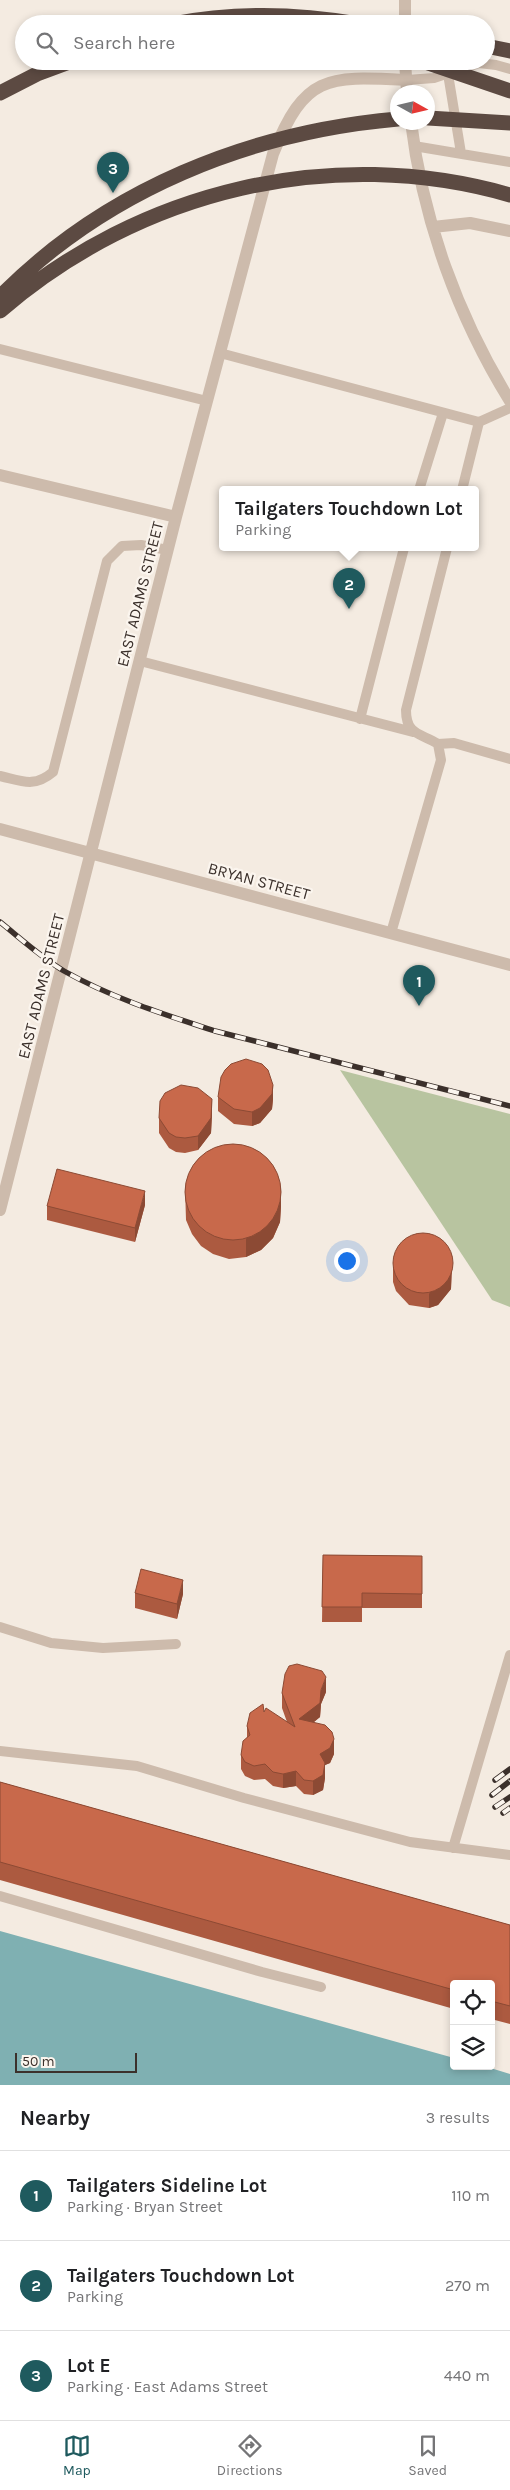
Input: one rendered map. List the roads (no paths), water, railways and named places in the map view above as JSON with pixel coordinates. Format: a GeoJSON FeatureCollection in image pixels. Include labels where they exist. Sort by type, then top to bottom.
{"type":"FeatureCollection","features":[{"type":"Feature","properties":{"kind":"highway"},"geometry":{"type":"LineString","coordinates":[[495,48],[510,51]]}},
{"type":"Feature","properties":{"kind":"highway"},"geometry":{"type":"LineString","coordinates":[[0,93],[48,70]]}},
{"type":"Feature","properties":{"kind":"highway"},"geometry":{"type":"LineString","coordinates":[[448,70],[510,91]]}},
{"type":"Feature","properties":{"kind":"highway"},"geometry":{"type":"LineString","coordinates":[[435,118],[510,122]]}},
{"type":"Feature","properties":{"kind":"highway"},"geometry":{"type":"LineString","coordinates":[[0,297],[37,264],[86,226],[136,195],[172,177],[234,152],[284,137],[343,125],[390,120]]}},
{"type":"Feature","properties":{"kind":"highway"},"geometry":{"type":"LineString","coordinates":[[0,311],[56,267],[111,235],[180,205],[250,186],[318,176],[380,175],[459,183],[510,195]]}},
{"type":"Feature","properties":{"kind":"street"},"geometry":{"type":"LineString","coordinates":[[405,0],[405,15]]}},
{"type":"Feature","properties":{"kind":"street"},"geometry":{"type":"LineString","coordinates":[[406,70],[407,85]]}},
{"type":"Feature","properties":{"kind":"street","name":"EAST ADAMS STREET"},"geometry":{"type":"LineString","coordinates":[[0,1210],[176,517],[266,175],[280,137],[292,113],[305,95],[335,80],[395,85]]}},
{"type":"Feature","properties":{"kind":"street"},"geometry":{"type":"LineString","coordinates":[[411,130],[433,227],[452,284],[470,327],[510,401]]}},
{"type":"Feature","properties":{"kind":"street"},"geometry":{"type":"LineString","coordinates":[[433,227],[470,223],[510,231]]}},
{"type":"Feature","properties":{"kind":"street"},"geometry":{"type":"LineString","coordinates":[[0,475],[176,517]]}},
{"type":"Feature","properties":{"kind":"street","name":"BRYAN STREET"},"geometry":{"type":"LineString","coordinates":[[0,829],[510,966]]}},
{"type":"Feature","properties":{"kind":"lane"},"geometry":{"type":"LineString","coordinates":[[495,65],[510,70]]}},
{"type":"Feature","properties":{"kind":"lane"},"geometry":{"type":"LineString","coordinates":[[410,85],[459,70]]}},
{"type":"Feature","properties":{"kind":"lane"},"geometry":{"type":"LineString","coordinates":[[448,74],[461,153]]}},
{"type":"Feature","properties":{"kind":"lane"},"geometry":{"type":"LineString","coordinates":[[414,146],[510,162]]}},
{"type":"Feature","properties":{"kind":"lane"},"geometry":{"type":"LineString","coordinates":[[0,349],[207,400]]}},
{"type":"Feature","properties":{"kind":"lane"},"geometry":{"type":"LineString","coordinates":[[220,353],[480,422],[510,408]]}},
{"type":"Feature","properties":{"kind":"lane"},"geometry":{"type":"LineString","coordinates":[[420,486],[443,413]]}},
{"type":"Feature","properties":{"kind":"lane"},"geometry":{"type":"LineString","coordinates":[[463,486],[480,422]]}},
{"type":"Feature","properties":{"kind":"lane"},"geometry":{"type":"LineString","coordinates":[[0,776],[28,783],[42,781],[53,772],[107,561],[122,546],[141,545],[168,550]]}},
{"type":"Feature","properties":{"kind":"lane"},"geometry":{"type":"LineString","coordinates":[[360,719],[403,551]]}},
{"type":"Feature","properties":{"kind":"lane"},"geometry":{"type":"LineString","coordinates":[[413,732],[406,722],[406,710],[446,551]]}},
{"type":"Feature","properties":{"kind":"lane"},"geometry":{"type":"LineString","coordinates":[[140,661],[413,732],[438,744],[454,743],[510,759]]}},
{"type":"Feature","properties":{"kind":"lane"},"geometry":{"type":"LineString","coordinates":[[391,933],[440,760],[438,744]]}},
{"type":"Feature","properties":{"kind":"lane"},"geometry":{"type":"LineString","coordinates":[[0,1627],[51,1643],[103,1648],[176,1644]]}},
{"type":"Feature","properties":{"kind":"lane"},"geometry":{"type":"LineString","coordinates":[[453,1848],[510,1655]]}},
{"type":"Feature","properties":{"kind":"lane"},"geometry":{"type":"LineString","coordinates":[[0,1751],[137,1766],[244,1798],[410,1842],[510,1855]]}},
{"type":"Feature","properties":{"kind":"lane"},"geometry":{"type":"LineString","coordinates":[[0,1896],[262,1972],[321,1987]]}},
{"type":"Feature","properties":{"kind":"water"},"geometry":{"type":"Polygon","coordinates":[[[0,1931],[450,2057],[450,2070],[495,2069],[510,2074],[510,2085],[0,2085],[0,1931]]]}},
{"type":"Feature","properties":{"kind":"railway"},"geometry":{"type":"LineString","coordinates":[[0,922],[39,954],[64,971],[82,981],[157,1012],[215,1031],[510,1106]]}},
{"type":"Feature","properties":{"kind":"railway"},"geometry":{"type":"LineString","coordinates":[[495,1780],[510,1769]]}},
{"type":"Feature","properties":{"kind":"railway"},"geometry":{"type":"LineString","coordinates":[[492,1795],[510,1781]]}},
{"type":"Feature","properties":{"kind":"railway"},"geometry":{"type":"LineString","coordinates":[[495,1807],[510,1797]]}},
{"type":"Feature","properties":{"kind":"railway"},"geometry":{"type":"LineString","coordinates":[[503,1813],[510,1808]]}},
{"type":"Feature","properties":{"kind":"place","name":"Lot E"},"geometry":{"type":"Point","coordinates":[113,193]}},
{"type":"Feature","properties":{"kind":"place","name":"Tailgaters Touchdown Lot"},"geometry":{"type":"Point","coordinates":[349,609]}},
{"type":"Feature","properties":{"kind":"place","name":"Tailgaters Sideline Lot"},"geometry":{"type":"Point","coordinates":[419,1006]}}]}
